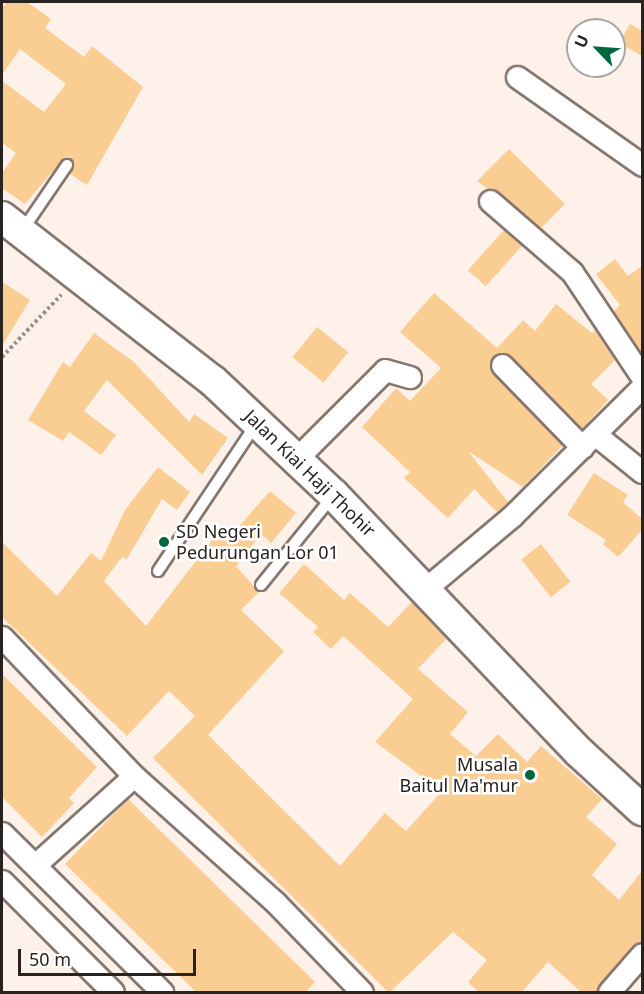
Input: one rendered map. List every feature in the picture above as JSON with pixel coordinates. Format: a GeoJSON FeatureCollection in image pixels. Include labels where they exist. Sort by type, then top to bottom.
{"type":"FeatureCollection","features":[{"type":"Feature","properties":{"kind":"street"},"geometry":{"type":"LineString","coordinates":[[517,77],[642,165]]}},
{"type":"Feature","properties":{"kind":"street"},"geometry":{"type":"LineString","coordinates":[[490,201],[572,272],[642,377]]}},
{"type":"Feature","properties":{"kind":"street","name":"Jalan Kiai Haji Thohir"},"geometry":{"type":"LineString","coordinates":[[12,224],[213,381],[297,458],[642,810]]}},
{"type":"Feature","properties":{"kind":"street"},"geometry":{"type":"LineString","coordinates":[[502,365],[589,441],[642,472]]}},
{"type":"Feature","properties":{"kind":"street"},"geometry":{"type":"LineString","coordinates":[[297,458],[385,370],[410,377]]}},
{"type":"Feature","properties":{"kind":"street"},"geometry":{"type":"LineString","coordinates":[[425,589],[589,441],[642,387]]}},
{"type":"Feature","properties":{"kind":"street"},"geometry":{"type":"LineString","coordinates":[[2,637],[134,776],[275,902],[358,992]]}},
{"type":"Feature","properties":{"kind":"street"},"geometry":{"type":"LineString","coordinates":[[35,865],[134,776]]}},
{"type":"Feature","properties":{"kind":"street"},"geometry":{"type":"LineString","coordinates":[[2,833],[162,993]]}},
{"type":"Feature","properties":{"kind":"street"},"geometry":{"type":"LineString","coordinates":[[2,881],[113,993]]}},
{"type":"Feature","properties":{"kind":"street"},"geometry":{"type":"LineString","coordinates":[[609,993],[642,954]]}},
{"type":"Feature","properties":{"kind":"lane"},"geometry":{"type":"LineString","coordinates":[[12,224],[67,165]]}},
{"type":"Feature","properties":{"kind":"lane"},"geometry":{"type":"LineString","coordinates":[[158,571],[257,422]]}},
{"type":"Feature","properties":{"kind":"lane"},"geometry":{"type":"LineString","coordinates":[[261,585],[334,495]]}},
{"type":"Feature","properties":{"kind":"path"},"geometry":{"type":"LineString","coordinates":[[2,357],[78,277]]}},
{"type":"Feature","properties":{"kind":"building"},"geometry":{"type":"Polygon","coordinates":[[[7,2],[27,2],[51,19],[45,28],[84,57],[92,46],[143,87],[87,185],[70,174],[74,162],[64,158],[25,204],[2,188],[2,173],[16,153],[2,143],[2,81],[44,112],[66,84],[20,49],[2,75],[2,8],[7,2]]]}},
{"type":"Feature","properties":{"kind":"building"},"geometry":{"type":"Polygon","coordinates":[[[630,24],[642,31],[642,56],[626,47],[626,31],[630,24]]]}},
{"type":"Feature","properties":{"kind":"building"},"geometry":{"type":"Polygon","coordinates":[[[509,149],[565,204],[541,228],[477,181],[509,149]]]}},
{"type":"Feature","properties":{"kind":"building"},"geometry":{"type":"Polygon","coordinates":[[[504,230],[522,246],[486,286],[468,270],[504,230]]]}},
{"type":"Feature","properties":{"kind":"building"},"geometry":{"type":"Polygon","coordinates":[[[615,259],[628,276],[642,266],[642,355],[614,311],[620,305],[596,274],[615,259]]]}},
{"type":"Feature","properties":{"kind":"building"},"geometry":{"type":"Polygon","coordinates":[[[2,282],[30,300],[2,346],[2,282]]]}},
{"type":"Feature","properties":{"kind":"building"},"geometry":{"type":"Polygon","coordinates":[[[434,293],[497,348],[523,320],[535,331],[556,304],[592,333],[595,330],[615,360],[591,384],[608,400],[582,429],[511,356],[493,356],[493,374],[563,445],[523,487],[468,451],[508,502],[497,512],[474,489],[448,518],[404,478],[410,472],[362,427],[396,388],[410,401],[441,368],[400,332],[434,293]]]}},
{"type":"Feature","properties":{"kind":"building"},"geometry":{"type":"Polygon","coordinates":[[[317,327],[348,352],[324,382],[292,357],[317,327]]]}},
{"type":"Feature","properties":{"kind":"building"},"geometry":{"type":"Polygon","coordinates":[[[94,333],[134,362],[189,422],[194,414],[228,438],[202,475],[107,380],[84,411],[116,435],[101,455],[69,432],[63,441],[28,420],[63,362],[70,367],[94,333]]]}},
{"type":"Feature","properties":{"kind":"building"},"geometry":{"type":"Polygon","coordinates":[[[158,467],[190,492],[177,510],[162,499],[127,559],[122,557],[104,581],[146,626],[219,531],[229,538],[270,491],[296,513],[271,543],[261,534],[236,566],[259,592],[241,610],[284,651],[208,735],[340,866],[385,813],[406,831],[442,791],[375,742],[413,699],[343,636],[331,649],[313,632],[318,627],[279,593],[304,564],[344,600],[350,593],[388,627],[412,602],[447,638],[418,669],[468,712],[450,734],[476,756],[498,734],[527,762],[541,746],[602,799],[586,817],[617,844],[592,875],[619,900],[642,871],[642,942],[632,946],[596,993],[582,993],[548,962],[521,993],[480,993],[468,982],[487,960],[453,932],[389,993],[153,758],[195,716],[169,691],[127,736],[2,617],[2,542],[57,596],[91,553],[101,561],[125,510],[158,467]]]}},
{"type":"Feature","properties":{"kind":"building"},"geometry":{"type":"Polygon","coordinates":[[[594,473],[628,495],[623,502],[642,519],[642,530],[618,557],[603,544],[606,540],[567,515],[594,473]]]}},
{"type":"Feature","properties":{"kind":"building"},"geometry":{"type":"Polygon","coordinates":[[[541,544],[571,582],[551,597],[521,559],[541,544]]]}},
{"type":"Feature","properties":{"kind":"building"},"geometry":{"type":"Polygon","coordinates":[[[2,674],[97,767],[69,798],[74,803],[42,837],[2,797],[2,674]]]}},
{"type":"Feature","properties":{"kind":"building"},"geometry":{"type":"Polygon","coordinates":[[[128,799],[315,982],[305,993],[197,993],[65,864],[128,799]]]}},
{"type":"Feature","properties":{"kind":"place","name":"SD Negeri Pedurungan Lor 01"},"geometry":{"type":"Point","coordinates":[164,542]}},
{"type":"Feature","properties":{"kind":"place","name":"Musala Baitul Ma'mur"},"geometry":{"type":"Point","coordinates":[530,775]}}]}
